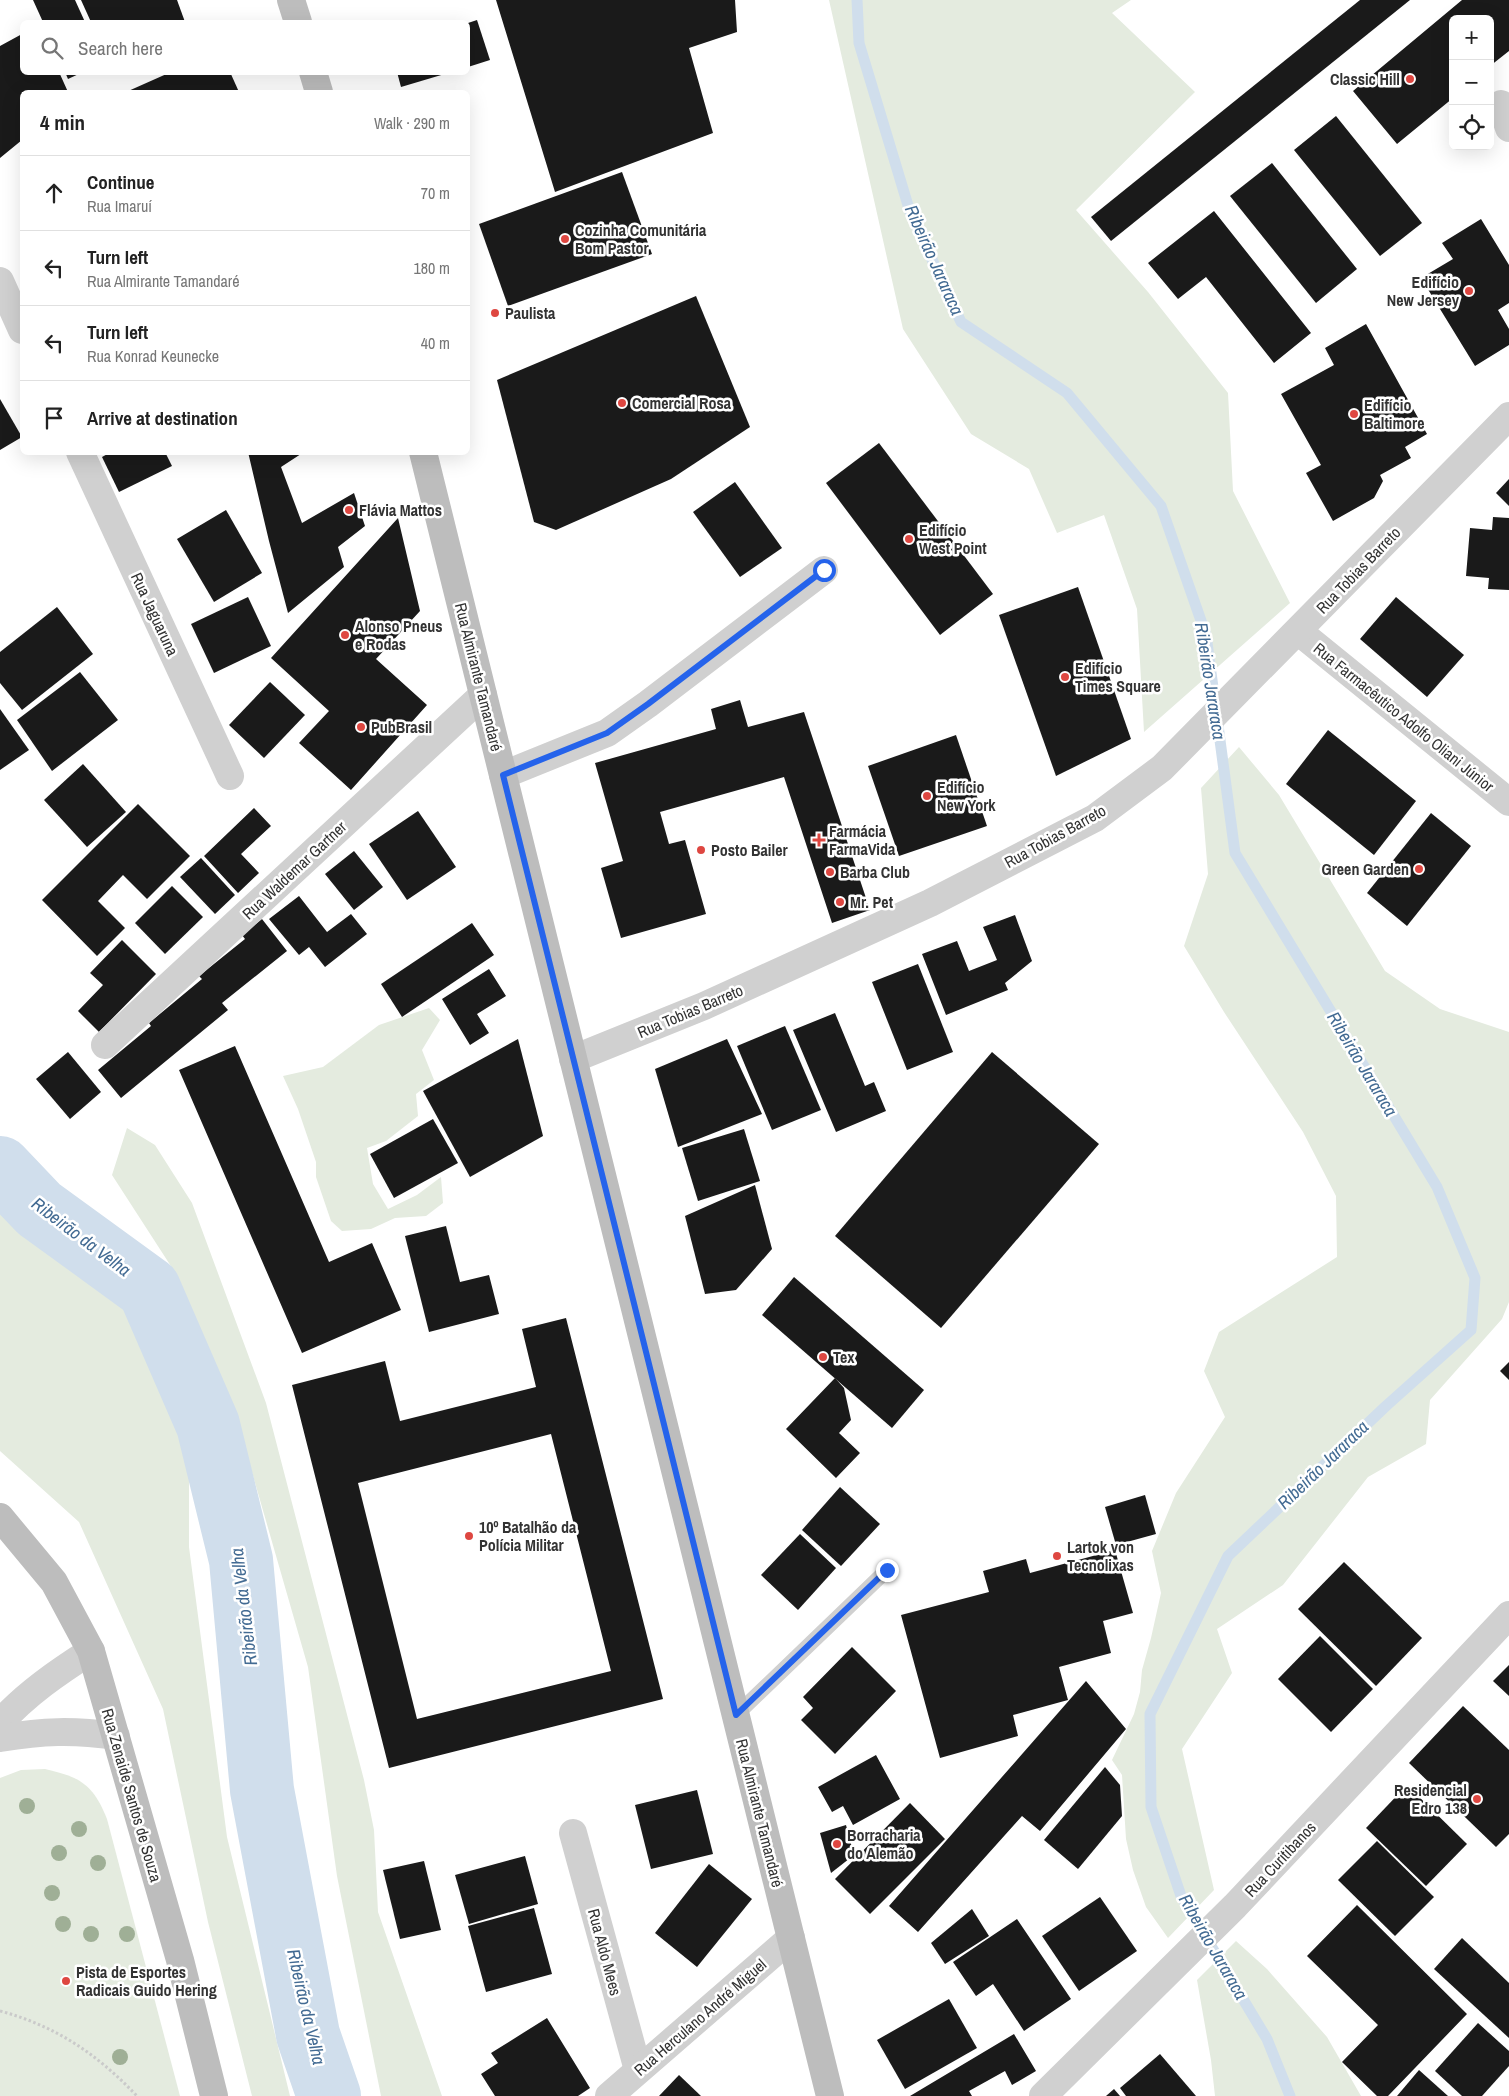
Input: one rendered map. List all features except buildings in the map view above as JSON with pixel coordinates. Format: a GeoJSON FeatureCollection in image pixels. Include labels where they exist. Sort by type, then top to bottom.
{"type":"FeatureCollection","features":[{"type":"Feature","properties":{"kind":"main road"},"geometry":{"type":"LineString","coordinates":[[291,0],[297,20]]}},
{"type":"Feature","properties":{"kind":"main road"},"geometry":{"type":"LineString","coordinates":[[314,75],[318,90]]}},
{"type":"Feature","properties":{"kind":"main road","name":"Rua Almirante Tamandaré"},"geometry":{"type":"LineString","coordinates":[[424,455],[830,2096]]}},
{"type":"Feature","properties":{"kind":"main road","name":"Rua Zenaide Santos de Souza"},"geometry":{"type":"LineString","coordinates":[[0,1517],[54,1582],[91,1651],[180,1960],[214,2096]]}},
{"type":"Feature","properties":{"kind":"street"},"geometry":{"type":"LineString","coordinates":[[0,282],[20,326]]}},
{"type":"Feature","properties":{"kind":"street","name":"Rua Tobias Barreto"},"geometry":{"type":"LineString","coordinates":[[574,1059],[704,1006],[930,903],[1095,818],[1162,768],[1245,686],[1509,416]]}},
{"type":"Feature","properties":{"kind":"street","name":"Rua Jaguaruna"},"geometry":{"type":"LineString","coordinates":[[81,455],[230,776]]}},
{"type":"Feature","properties":{"kind":"street"},"geometry":{"type":"LineString","coordinates":[[503,775],[607,733],[824,570]]}},
{"type":"Feature","properties":{"kind":"street","name":"Rua Farmacêutico Adolfo Oliani Júnior"},"geometry":{"type":"LineString","coordinates":[[1298,631],[1509,802]]}},
{"type":"Feature","properties":{"kind":"street","name":"Rua Waldemar Gartner"},"geometry":{"type":"LineString","coordinates":[[105,1045],[484,695]]}},
{"type":"Feature","properties":{"kind":"street","name":"Rua Curitibanos"},"geometry":{"type":"LineString","coordinates":[[1043,2096],[1235,1906],[1509,1615]]}},
{"type":"Feature","properties":{"kind":"street"},"geometry":{"type":"LineString","coordinates":[[0,1724],[38,1688],[63,1668],[91,1651]]}},
{"type":"Feature","properties":{"kind":"street"},"geometry":{"type":"LineString","coordinates":[[0,1738],[47,1732],[80,1731],[116,1736]]}},
{"type":"Feature","properties":{"kind":"street","name":"Rua Aldo Mees"},"geometry":{"type":"LineString","coordinates":[[573,1833],[638,2070]]}},
{"type":"Feature","properties":{"kind":"street","name":"Rua Herculano André Miguel"},"geometry":{"type":"LineString","coordinates":[[609,2096],[791,1938]]}},
{"type":"Feature","properties":{"kind":"lane"},"geometry":{"type":"LineString","coordinates":[[736,1715],[887,1570]]}},
{"type":"Feature","properties":{"kind":"path"},"geometry":{"type":"LineString","coordinates":[[0,2011],[70,2039],[117,2075],[137,2096]]}},
{"type":"Feature","properties":{"kind":"shaded area"},"geometry":{"type":"Polygon","coordinates":[[[829,0],[1131,0],[1112,13],[1195,92],[1076,210],[1148,292],[1228,393],[1233,491],[1290,603],[1144,732],[1137,609],[1104,515],[1057,533],[1029,469],[971,434],[903,329],[829,0]]]}},
{"type":"Feature","properties":{"kind":"shaded area"},"geometry":{"type":"Polygon","coordinates":[[[1239,747],[1279,795],[1385,971],[1440,1009],[1509,1032],[1509,1302],[1502,1319],[1430,1400],[1426,1444],[1368,1477],[1283,1585],[1217,1629],[1232,1673],[1182,1749],[1214,1890],[1168,1938],[1146,1907],[1133,1870],[1126,1839],[1122,1775],[1112,1760],[1134,1714],[1140,1692],[1142,1670],[1161,1593],[1152,1551],[1176,1493],[1225,1417],[1204,1371],[1219,1332],[1337,1257],[1336,1196],[1303,1132],[1224,1012],[1184,946],[1208,874],[1201,788],[1239,747]]]}},
{"type":"Feature","properties":{"kind":"shaded area"},"geometry":{"type":"Polygon","coordinates":[[[429,1008],[440,1020],[422,1050],[434,1080],[416,1094],[418,1116],[386,1141],[367,1148],[373,1184],[388,1209],[417,1195],[441,1177],[443,1203],[426,1216],[395,1218],[371,1229],[342,1231],[331,1221],[316,1177],[316,1162],[298,1109],[283,1076],[323,1067],[379,1025],[429,1008]]]}},
{"type":"Feature","properties":{"kind":"shaded area"},"geometry":{"type":"Polygon","coordinates":[[[127,1128],[155,1145],[192,1203],[266,1403],[364,1780],[374,1830],[378,1912],[442,2096],[381,2096],[337,1876],[308,1667],[241,1434],[176,1274],[112,1175],[127,1128]]]}},
{"type":"Feature","properties":{"kind":"shaded area"},"geometry":{"type":"Polygon","coordinates":[[[0,1200],[124,1298],[189,1457],[189,1547],[227,1837],[290,2096],[252,2096],[208,1922],[163,1709],[79,1522],[0,1451],[0,1200]]]}},
{"type":"Feature","properties":{"kind":"shaded area"},"geometry":{"type":"Polygon","coordinates":[[[45,1769],[67,1775],[84,1784],[102,1807],[107,1819],[180,2096],[0,2096],[0,1778],[21,1770],[45,1769]]]}},
{"type":"Feature","properties":{"kind":"shaded area"},"geometry":{"type":"Polygon","coordinates":[[[1236,1941],[1267,1969],[1327,2037],[1361,2096],[1215,2096],[1211,2060],[1197,1980],[1236,1941]]]}},
{"type":"Feature","properties":{"kind":"waterway","name":"Ribeirão Jararaca"},"geometry":{"type":"LineString","coordinates":[[857,0],[859,43],[910,212],[961,322],[1067,393],[1161,506],[1206,635],[1235,853],[1437,1187],[1475,1278],[1471,1330],[1386,1406],[1228,1556],[1150,1714],[1151,1807],[1181,1896],[1267,2039],[1290,2096]]}},
{"type":"Feature","properties":{"kind":"waterway","name":"Ribeirão da Velha"},"geometry":{"type":"LineString","coordinates":[[0,1168],[39,1209],[149,1289],[208,1425],[241,1560],[262,1790],[308,2035],[329,2096]]}},
{"type":"Feature","properties":{"kind":"place","name":"Classic Hill"},"geometry":{"type":"Point","coordinates":[1410,79]}},
{"type":"Feature","properties":{"kind":"place","name":"Cozinha Comunitária Bom Pastor"},"geometry":{"type":"Point","coordinates":[565,239]}},
{"type":"Feature","properties":{"kind":"place","name":"Edifício New Jersey"},"geometry":{"type":"Point","coordinates":[1469,291]}},
{"type":"Feature","properties":{"kind":"place","name":"Paulista"},"geometry":{"type":"Point","coordinates":[495,313]}},
{"type":"Feature","properties":{"kind":"place","name":"Comercial Rosa"},"geometry":{"type":"Point","coordinates":[622,403]}},
{"type":"Feature","properties":{"kind":"place","name":"Edifício Baltimore"},"geometry":{"type":"Point","coordinates":[1354,414]}},
{"type":"Feature","properties":{"kind":"place","name":"Flávia Mattos"},"geometry":{"type":"Point","coordinates":[349,510]}},
{"type":"Feature","properties":{"kind":"place","name":"Edifício West Point"},"geometry":{"type":"Point","coordinates":[909,539]}},
{"type":"Feature","properties":{"kind":"place","name":"Alonso Pneus e Rodas"},"geometry":{"type":"Point","coordinates":[345,635]}},
{"type":"Feature","properties":{"kind":"place","name":"Edifício Times Square"},"geometry":{"type":"Point","coordinates":[1065,677]}},
{"type":"Feature","properties":{"kind":"place","name":"PubBrasil"},"geometry":{"type":"Point","coordinates":[361,727]}},
{"type":"Feature","properties":{"kind":"place","name":"Edifício New York"},"geometry":{"type":"Point","coordinates":[927,796]}},
{"type":"Feature","properties":{"kind":"place","name":"Farmácia FarmaVida"},"geometry":{"type":"Point","coordinates":[819,840]}},
{"type":"Feature","properties":{"kind":"place","name":"Posto Bailer"},"geometry":{"type":"Point","coordinates":[701,850]}},
{"type":"Feature","properties":{"kind":"place","name":"Green Garden"},"geometry":{"type":"Point","coordinates":[1419,869]}},
{"type":"Feature","properties":{"kind":"place","name":"Barba Club"},"geometry":{"type":"Point","coordinates":[830,872]}},
{"type":"Feature","properties":{"kind":"place","name":"Mr. Pet"},"geometry":{"type":"Point","coordinates":[840,902]}},
{"type":"Feature","properties":{"kind":"place","name":"Tex"},"geometry":{"type":"Point","coordinates":[823,1357]}},
{"type":"Feature","properties":{"kind":"place","name":"10º Batalhão da Polícia Militar"},"geometry":{"type":"Point","coordinates":[469,1536]}},
{"type":"Feature","properties":{"kind":"place","name":"Lartok von Tecnolixas"},"geometry":{"type":"Point","coordinates":[1057,1556]}},
{"type":"Feature","properties":{"kind":"place","name":"Residencial Edro 138"},"geometry":{"type":"Point","coordinates":[1477,1799]}},
{"type":"Feature","properties":{"kind":"place","name":"Borracharia do Alemão"},"geometry":{"type":"Point","coordinates":[837,1844]}},
{"type":"Feature","properties":{"kind":"place","name":"Pista de Esportes Radicais Guido Hering"},"geometry":{"type":"Point","coordinates":[66,1981]}},
{"type":"Feature","properties":{"kind":"route"},"geometry":{"type":"LineString","coordinates":[[824,570],[607,733],[503,775],[736,1715],[887,1570]]}}]}
